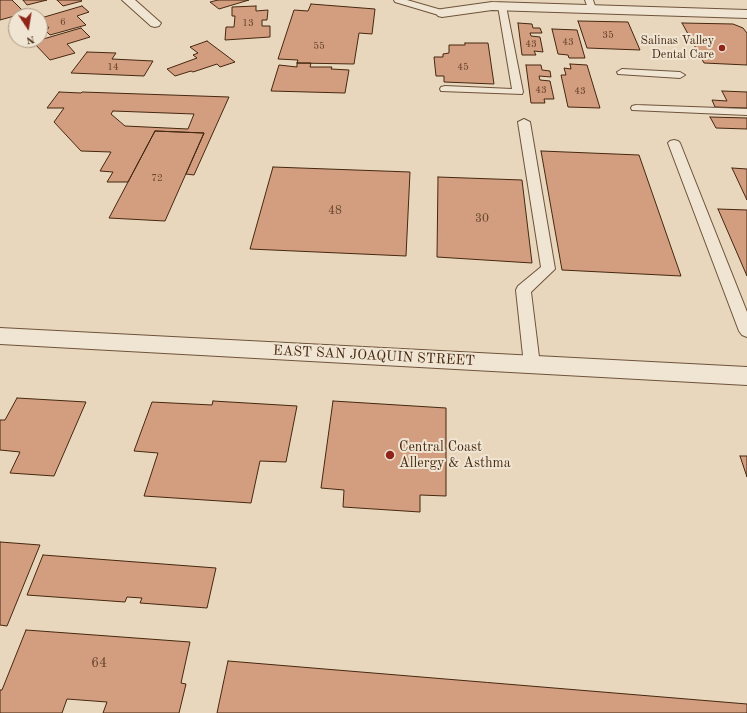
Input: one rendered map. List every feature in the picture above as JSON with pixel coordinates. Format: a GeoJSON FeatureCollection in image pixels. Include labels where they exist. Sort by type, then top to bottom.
{"type":"FeatureCollection","features":[{"type":"Feature","properties":{"kind":"street"},"geometry":{"type":"LineString","coordinates":[[128,0],[155,23]]}},
{"type":"Feature","properties":{"kind":"street"},"geometry":{"type":"LineString","coordinates":[[442,13],[492,6],[590,4],[747,14]]}},
{"type":"Feature","properties":{"kind":"street","name":"EAST SAN JOAQUIN STREET"},"geometry":{"type":"LineString","coordinates":[[0,336],[747,376]]}},
{"type":"Feature","properties":{"kind":"lane"},"geometry":{"type":"LineString","coordinates":[[398,0],[442,13]]}},
{"type":"Feature","properties":{"kind":"lane"},"geometry":{"type":"LineString","coordinates":[[446,89],[518,92],[502,6]]}},
{"type":"Feature","properties":{"kind":"lane"},"geometry":{"type":"LineString","coordinates":[[622,72],[680,75]]}},
{"type":"Feature","properties":{"kind":"lane"},"geometry":{"type":"LineString","coordinates":[[636,108],[747,112]]}},
{"type":"Feature","properties":{"kind":"lane"},"geometry":{"type":"LineString","coordinates":[[524,122],[548,268],[523,290],[532,365]]}},
{"type":"Feature","properties":{"kind":"lane"},"geometry":{"type":"LineString","coordinates":[[674,144],[747,331]]}},
{"type":"Feature","properties":{"kind":"building"},"geometry":{"type":"Polygon","coordinates":[[[0,0],[12,0],[20,8],[8,8],[8,18],[0,20],[0,0]]]}},
{"type":"Feature","properties":{"kind":"building"},"geometry":{"type":"Polygon","coordinates":[[[23,0],[47,0],[27,5],[23,0]]]}},
{"type":"Feature","properties":{"kind":"building"},"geometry":{"type":"Polygon","coordinates":[[[57,0],[81,0],[82,1],[63,6],[57,0]]]}},
{"type":"Feature","properties":{"kind":"building"},"geometry":{"type":"Polygon","coordinates":[[[218,0],[249,0],[219,9],[210,2],[218,0]]]}},
{"type":"Feature","properties":{"kind":"building"},"geometry":{"type":"Polygon","coordinates":[[[311,4],[375,9],[372,34],[359,33],[354,64],[297,63],[298,60],[278,59],[294,10],[308,11],[311,4]]]}},
{"type":"Feature","properties":{"kind":"building"},"geometry":{"type":"Polygon","coordinates":[[[82,6],[89,12],[77,16],[86,25],[50,35],[48,33],[48,16],[82,6]]]}},
{"type":"Feature","properties":{"kind":"building"},"geometry":{"type":"Polygon","coordinates":[[[256,6],[256,11],[268,10],[267,20],[262,20],[262,26],[270,26],[270,37],[225,40],[226,27],[234,27],[235,16],[232,16],[232,7],[256,6]]]}},
{"type":"Feature","properties":{"kind":"building"},"geometry":{"type":"Polygon","coordinates":[[[578,21],[628,22],[640,50],[587,48],[578,21]]]}},
{"type":"Feature","properties":{"kind":"building"},"geometry":{"type":"Polygon","coordinates":[[[518,23],[532,24],[533,28],[540,28],[542,33],[530,33],[531,36],[540,37],[543,52],[534,51],[536,55],[522,55],[518,23]]]}},
{"type":"Feature","properties":{"kind":"building","name":"Salinas Valley Dental Care"},"geometry":{"type":"Polygon","coordinates":[[[682,23],[733,24],[743,28],[747,33],[747,65],[704,63],[682,23]]]}},
{"type":"Feature","properties":{"kind":"building"},"geometry":{"type":"Polygon","coordinates":[[[81,28],[90,37],[67,44],[75,53],[50,60],[39,48],[48,48],[48,38],[81,28]]]}},
{"type":"Feature","properties":{"kind":"building"},"geometry":{"type":"Polygon","coordinates":[[[552,29],[577,30],[585,58],[569,58],[568,55],[558,54],[552,29]]]}},
{"type":"Feature","properties":{"kind":"building"},"geometry":{"type":"Polygon","coordinates":[[[207,41],[235,62],[220,67],[217,64],[175,76],[167,69],[197,58],[193,55],[198,53],[190,47],[207,41]]]}},
{"type":"Feature","properties":{"kind":"building"},"geometry":{"type":"Polygon","coordinates":[[[465,43],[488,43],[494,84],[444,82],[444,76],[436,76],[434,57],[443,57],[443,54],[449,53],[449,45],[465,45],[465,43]]]}},
{"type":"Feature","properties":{"kind":"building"},"geometry":{"type":"Polygon","coordinates":[[[87,52],[116,53],[112,59],[153,61],[144,76],[71,73],[87,52]]]}},
{"type":"Feature","properties":{"kind":"building"},"geometry":{"type":"Polygon","coordinates":[[[297,63],[311,63],[310,67],[332,67],[331,69],[349,70],[345,93],[271,91],[279,65],[297,67],[297,63]]]}},
{"type":"Feature","properties":{"kind":"building"},"geometry":{"type":"Polygon","coordinates":[[[570,64],[587,65],[600,108],[568,107],[561,75],[566,75],[564,68],[571,69],[570,64]]]}},
{"type":"Feature","properties":{"kind":"building"},"geometry":{"type":"Polygon","coordinates":[[[526,65],[541,65],[542,70],[550,71],[551,77],[539,76],[540,80],[550,81],[554,99],[544,99],[545,103],[531,103],[526,65]]]}},
{"type":"Feature","properties":{"kind":"building"},"geometry":{"type":"Polygon","coordinates":[[[722,91],[747,92],[747,108],[715,107],[712,100],[727,101],[722,91]]]}},
{"type":"Feature","properties":{"kind":"building"},"geometry":{"type":"Polygon","coordinates":[[[59,92],[229,97],[194,175],[186,174],[204,133],[155,131],[128,182],[107,182],[113,172],[100,171],[111,152],[81,151],[54,122],[64,108],[47,108],[59,92]],[[113,111],[111,114],[125,126],[188,129],[194,114],[113,111]]]}},
{"type":"Feature","properties":{"kind":"building"},"geometry":{"type":"Polygon","coordinates":[[[710,117],[747,118],[747,129],[716,128],[710,117]]]}},
{"type":"Feature","properties":{"kind":"building"},"geometry":{"type":"Polygon","coordinates":[[[155,131],[204,133],[165,221],[109,218],[155,131]]]}},
{"type":"Feature","properties":{"kind":"building"},"geometry":{"type":"Polygon","coordinates":[[[541,151],[639,155],[681,276],[562,270],[541,151]]]}},
{"type":"Feature","properties":{"kind":"building"},"geometry":{"type":"Polygon","coordinates":[[[273,167],[410,172],[406,256],[250,249],[273,167]]]}},
{"type":"Feature","properties":{"kind":"building"},"geometry":{"type":"Polygon","coordinates":[[[732,168],[747,169],[747,200],[732,168]]]}},
{"type":"Feature","properties":{"kind":"building"},"geometry":{"type":"Polygon","coordinates":[[[438,177],[522,180],[532,263],[437,257],[438,177]]]}},
{"type":"Feature","properties":{"kind":"building"},"geometry":{"type":"Polygon","coordinates":[[[718,209],[747,210],[747,276],[718,209]]]}},
{"type":"Feature","properties":{"kind":"building"},"geometry":{"type":"Polygon","coordinates":[[[17,398],[86,402],[54,476],[10,473],[20,452],[0,450],[0,420],[5,420],[17,398]]]}},
{"type":"Feature","properties":{"kind":"building"},"geometry":{"type":"Polygon","coordinates":[[[213,401],[297,406],[286,462],[260,461],[251,503],[144,496],[158,453],[134,451],[152,402],[212,405],[213,401]]]}},
{"type":"Feature","properties":{"kind":"building"},"geometry":{"type":"Polygon","coordinates":[[[333,401],[446,408],[446,496],[420,495],[420,512],[343,507],[344,490],[321,488],[333,401]]]}},
{"type":"Feature","properties":{"kind":"building"},"geometry":{"type":"Polygon","coordinates":[[[740,456],[747,456],[747,477],[740,456]]]}},
{"type":"Feature","properties":{"kind":"building"},"geometry":{"type":"Polygon","coordinates":[[[0,542],[40,545],[7,626],[0,625],[0,542]]]}},
{"type":"Feature","properties":{"kind":"building"},"geometry":{"type":"Polygon","coordinates":[[[43,555],[216,568],[207,608],[140,603],[142,598],[127,597],[125,602],[27,595],[43,555]]]}},
{"type":"Feature","properties":{"kind":"building"},"geometry":{"type":"Polygon","coordinates":[[[26,630],[190,642],[181,683],[186,684],[179,713],[103,713],[107,702],[67,699],[62,713],[0,713],[0,690],[2,690],[26,630]]]}},
{"type":"Feature","properties":{"kind":"building"},"geometry":{"type":"Polygon","coordinates":[[[228,661],[747,704],[747,713],[217,713],[228,661]]]}},
{"type":"Feature","properties":{"kind":"place","name":"Salinas Valley Dental Care"},"geometry":{"type":"Point","coordinates":[722,48]}},
{"type":"Feature","properties":{"kind":"place","name":"Central Coast Allergy & Asthma"},"geometry":{"type":"Point","coordinates":[390,455]}}]}
